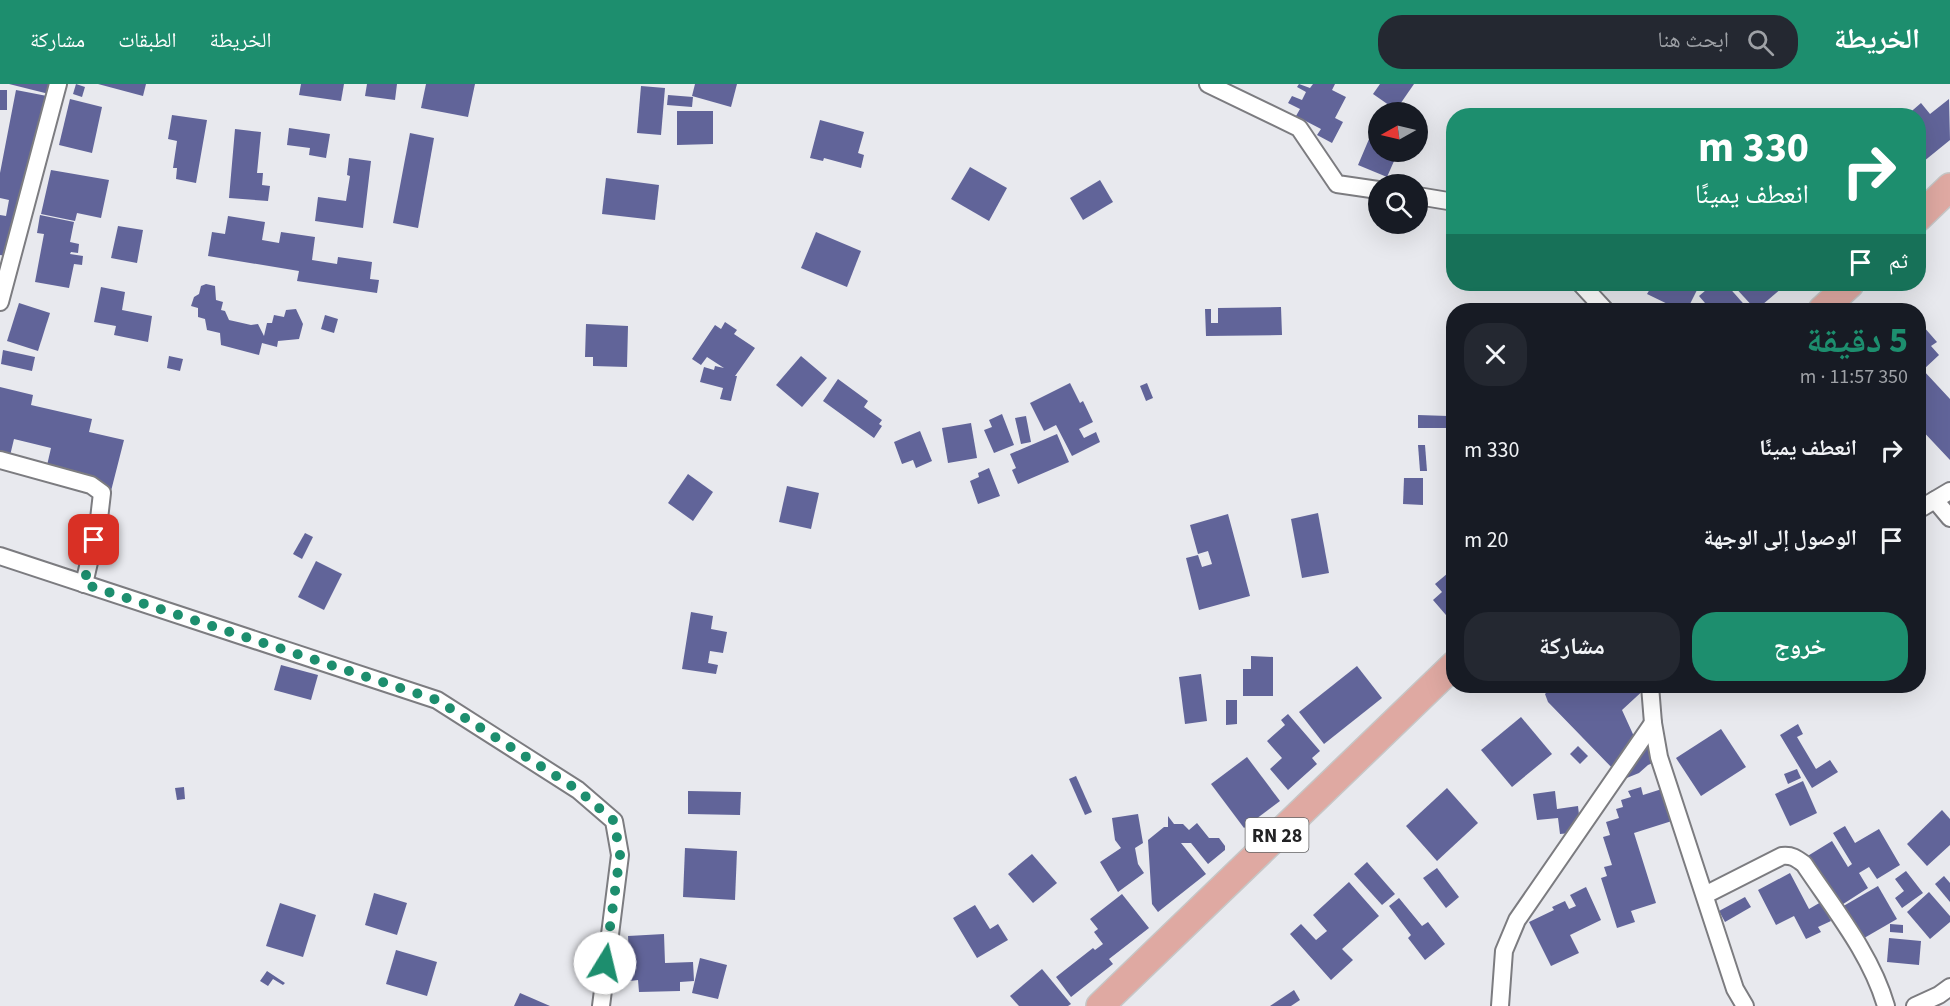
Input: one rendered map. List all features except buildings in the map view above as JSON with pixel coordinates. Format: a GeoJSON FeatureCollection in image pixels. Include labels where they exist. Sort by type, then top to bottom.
{"type":"FeatureCollection","features":[{"type":"Feature","properties":{"kind":"main road"},"geometry":{"type":"LineString","coordinates":[[1926,210],[1950,187]]}},
{"type":"Feature","properties":{"kind":"main road"},"geometry":{"type":"LineString","coordinates":[[1829,303],[1842,291]]}},
{"type":"Feature","properties":{"kind":"main road","name":"RN 28"},"geometry":{"type":"LineString","coordinates":[[1100,1006],[1446,672]]}},
{"type":"Feature","properties":{"kind":"street"},"geometry":{"type":"LineString","coordinates":[[0,302],[6,255],[58,84]]}},
{"type":"Feature","properties":{"kind":"street"},"geometry":{"type":"LineString","coordinates":[[1208,84],[1299,128],[1337,184],[1368,189]]}},
{"type":"Feature","properties":{"kind":"street"},"geometry":{"type":"LineString","coordinates":[[1428,198],[1446,201]]}},
{"type":"Feature","properties":{"kind":"street"},"geometry":{"type":"LineString","coordinates":[[1587,291],[1599,303]]}},
{"type":"Feature","properties":{"kind":"street"},"geometry":{"type":"LineString","coordinates":[[0,460],[91,485],[102,494],[99,519],[84,584]]}},
{"type":"Feature","properties":{"kind":"street"},"geometry":{"type":"LineString","coordinates":[[1926,505],[1950,491]]}},
{"type":"Feature","properties":{"kind":"street"},"geometry":{"type":"LineString","coordinates":[[1935,500],[1950,518]]}},
{"type":"Feature","properties":{"kind":"street"},"geometry":{"type":"LineString","coordinates":[[0,556],[437,700],[578,790],[614,821],[620,855],[601,1006]]}},
{"type":"Feature","properties":{"kind":"street"},"geometry":{"type":"LineString","coordinates":[[1651,693],[1659,756],[1735,989],[1745,1006]]}},
{"type":"Feature","properties":{"kind":"street"},"geometry":{"type":"LineString","coordinates":[[1500,1006],[1504,951],[1517,920],[1653,723]]}},
{"type":"Feature","properties":{"kind":"street"},"geometry":{"type":"LineString","coordinates":[[1705,895],[1782,856],[1790,855],[1796,858],[1804,864],[1869,963],[1880,984],[1886,1006]]}},
{"type":"Feature","properties":{"kind":"street"},"geometry":{"type":"LineString","coordinates":[[1915,1006],[1950,987]]}},
{"type":"Feature","properties":{"kind":"route"},"geometry":{"type":"LineString","coordinates":[[94,540],[84,584],[437,700],[578,790],[614,821],[620,855],[605,963]]}}]}
